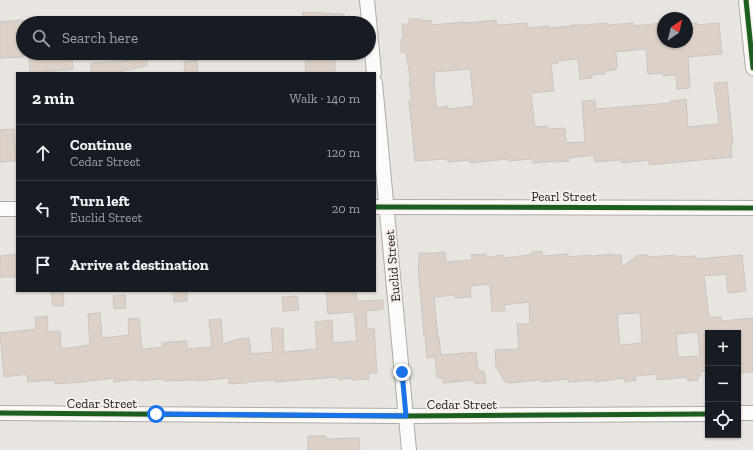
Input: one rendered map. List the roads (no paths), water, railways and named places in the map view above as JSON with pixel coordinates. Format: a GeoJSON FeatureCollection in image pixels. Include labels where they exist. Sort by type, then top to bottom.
{"type":"FeatureCollection","features":[{"type":"Feature","properties":{"kind":"street"},"geometry":{"type":"LineString","coordinates":[[367,0],[369,16]]}},
{"type":"Feature","properties":{"kind":"street"},"geometry":{"type":"LineString","coordinates":[[746,0],[753,68]]}},
{"type":"Feature","properties":{"kind":"street"},"geometry":{"type":"LineString","coordinates":[[373,60],[374,72]]}},
{"type":"Feature","properties":{"kind":"street","name":"Euclid Street"},"geometry":{"type":"LineString","coordinates":[[376,104],[381,207],[409,450]]}},
{"type":"Feature","properties":{"kind":"street","name":"Pearl Street"},"geometry":{"type":"LineString","coordinates":[[381,207],[753,208]]}},
{"type":"Feature","properties":{"kind":"street"},"geometry":{"type":"LineString","coordinates":[[0,209],[16,209]]}},
{"type":"Feature","properties":{"kind":"street","name":"Cedar Street"},"geometry":{"type":"LineString","coordinates":[[0,413],[406,416],[705,414]]}},
{"type":"Feature","properties":{"kind":"street"},"geometry":{"type":"LineString","coordinates":[[741,413],[753,413]]}}]}
